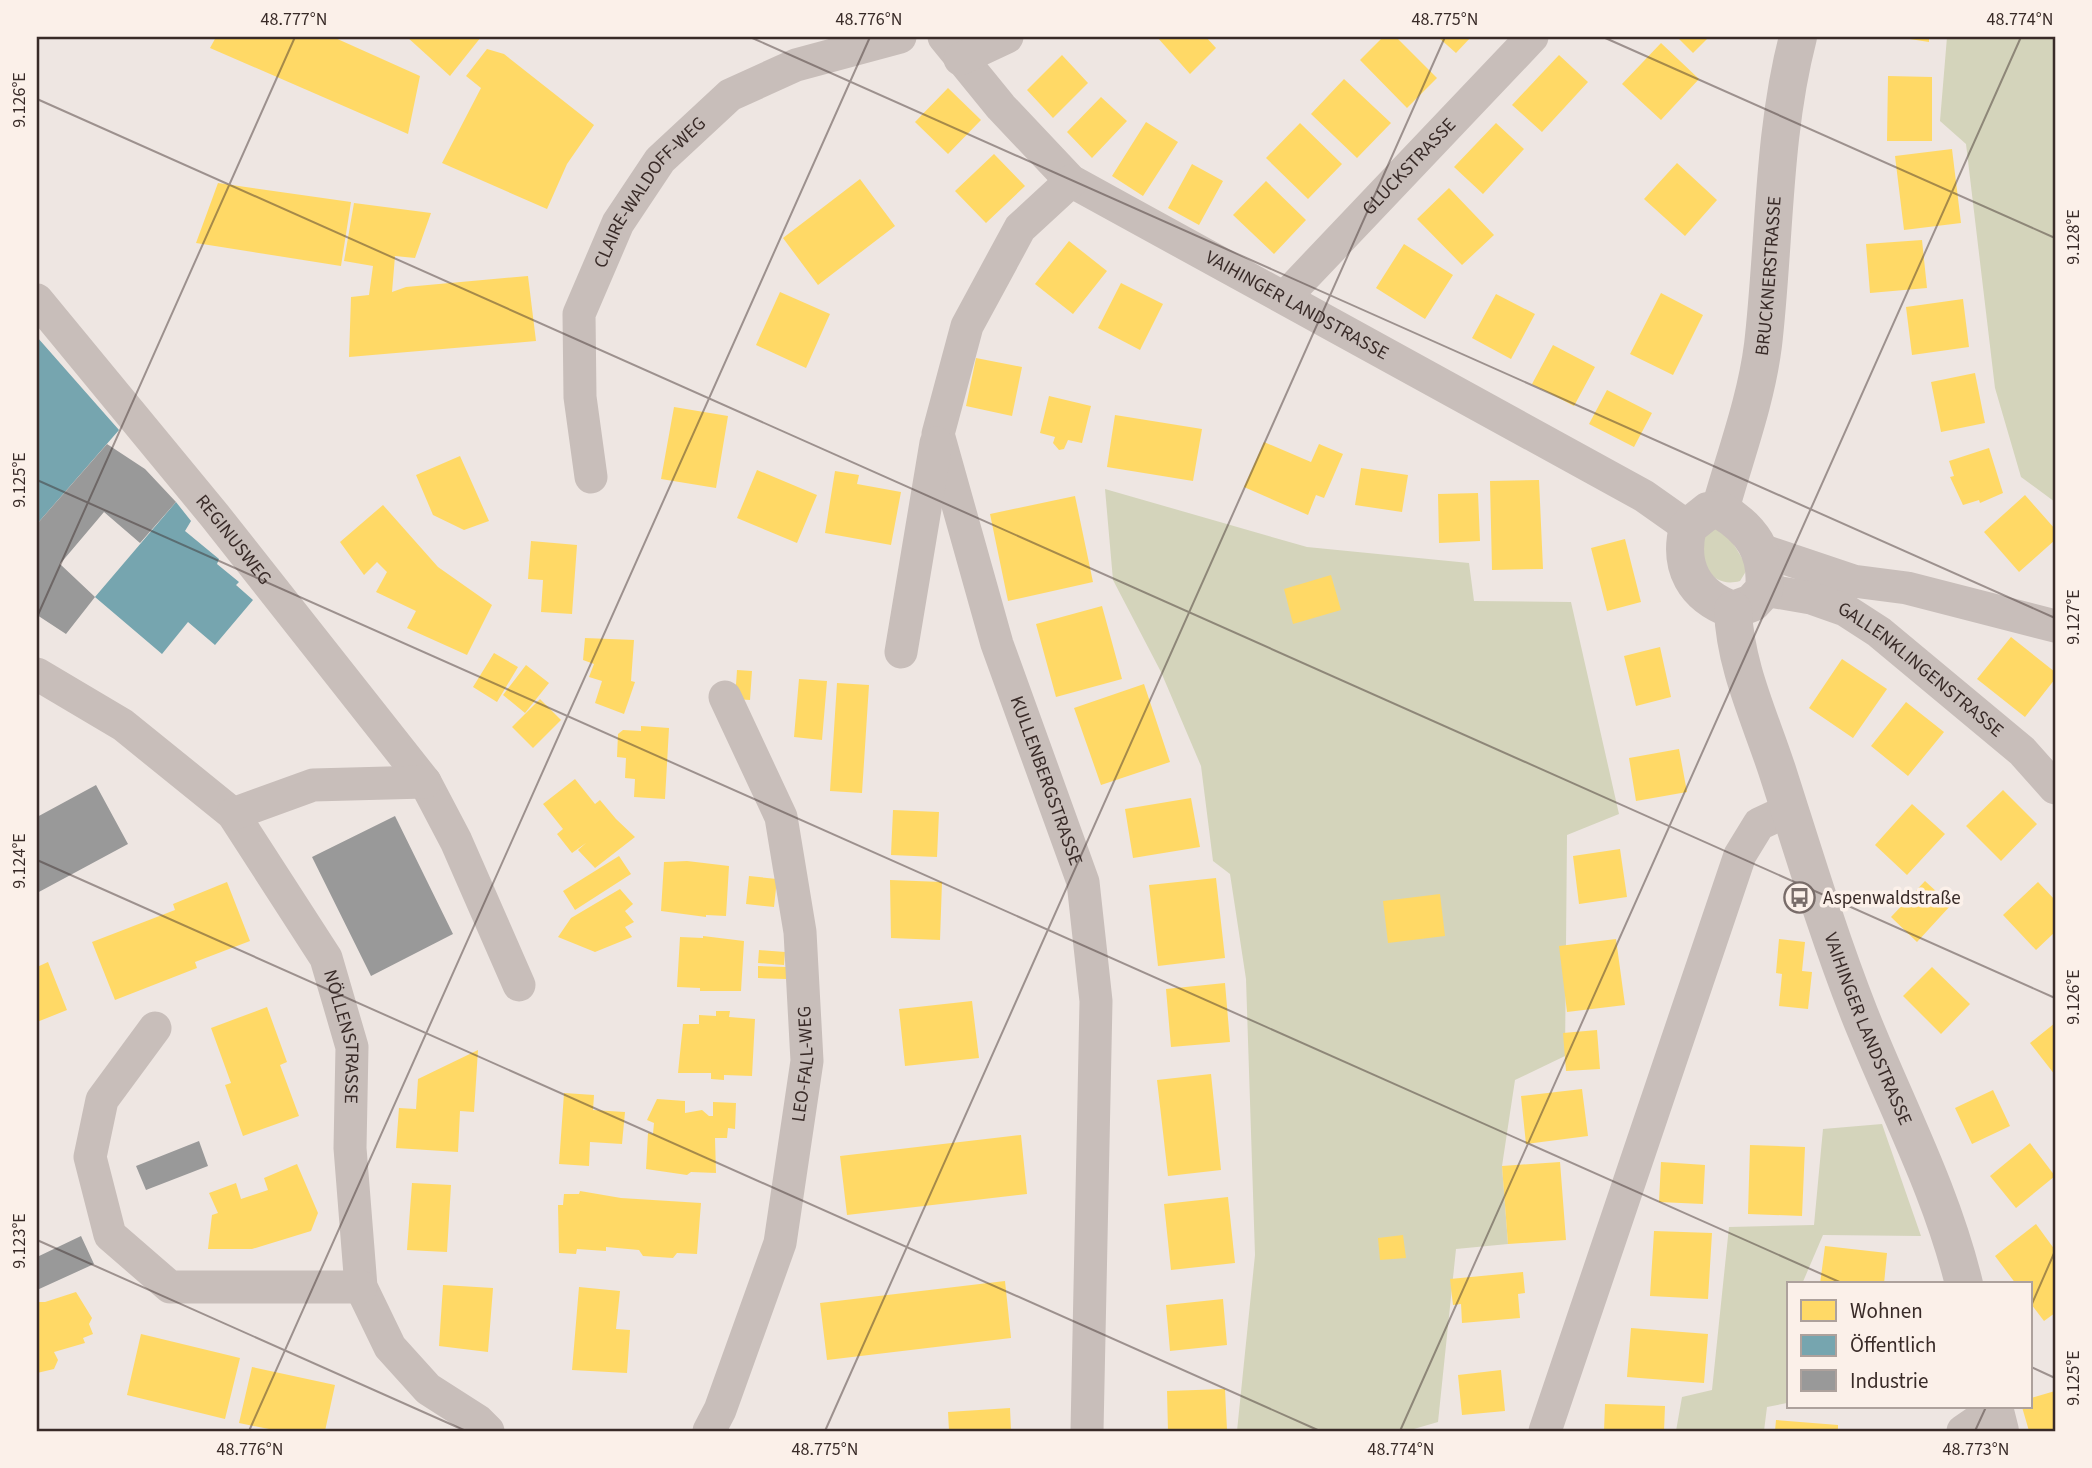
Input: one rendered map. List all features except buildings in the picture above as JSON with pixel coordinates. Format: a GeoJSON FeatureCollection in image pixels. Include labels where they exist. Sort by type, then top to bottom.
{"type":"FeatureCollection","features":[{"type":"Feature","properties":{"kind":"street","name":"CLAIRE-WALDOFF-WEG"},"geometry":{"type":"LineString","coordinates":[[591,477],[580,397],[579,314],[618,223],[660,160],[730,95],[796,65],[900,37]]}},
{"type":"Feature","properties":{"kind":"street"},"geometry":{"type":"LineString","coordinates":[[952,48],[1007,37]]}},
{"type":"Feature","properties":{"kind":"street","name":"GLUCKSTRASSE"},"geometry":{"type":"LineString","coordinates":[[1285,297],[1532,37]]}},
{"type":"Feature","properties":{"kind":"street","name":"BRUCKNERSTRASSE"},"geometry":{"type":"LineString","coordinates":[[1704,518],[1748,414],[1763,346],[1782,133],[1798,37]]}},
{"type":"Feature","properties":{"kind":"street","name":"VAIHINGER LANDSTRASSE"},"geometry":{"type":"LineString","coordinates":[[952,48],[1071,180],[1644,496],[1704,518],[1747,528],[1765,561],[1748,600],[1741,664],[1824,919],[1860,1014],[1926,1166],[1952,1235],[1964,1282]]}},
{"type":"Feature","properties":{"kind":"street"},"geometry":{"type":"LineString","coordinates":[[901,652],[938,434],[967,326],[1020,228],[1071,180]]}},
{"type":"Feature","properties":{"kind":"street","name":"REGINUSWEG"},"geometry":{"type":"LineString","coordinates":[[37,300],[215,516],[425,782]]}},
{"type":"Feature","properties":{"kind":"street","name":"KULLENBERGSTRASSE"},"geometry":{"type":"LineString","coordinates":[[938,434],[997,644],[1083,882],[1096,1001],[1087,1431]]}},
{"type":"Feature","properties":{"kind":"street"},"geometry":{"type":"LineString","coordinates":[[1704,518],[1683,548],[1689,572],[1715,604],[1748,600]]}},
{"type":"Feature","properties":{"kind":"street"},"geometry":{"type":"LineString","coordinates":[[1761,550],[1849,595],[1908,588],[2055,626]]}},
{"type":"Feature","properties":{"kind":"street","name":"GALLENKLINGENSTRASSE"},"geometry":{"type":"LineString","coordinates":[[1748,600],[1849,595],[1879,632],[2022,751],[2055,789]]}},
{"type":"Feature","properties":{"kind":"street","name":"NÖLLENSTRASSE"},"geometry":{"type":"LineString","coordinates":[[37,674],[123,725],[233,814],[326,958],[352,1047],[350,1148],[361,1287],[390,1347],[428,1389],[478,1421],[488,1431]]}},
{"type":"Feature","properties":{"kind":"street","name":"LEO-FALL-WEG"},"geometry":{"type":"LineString","coordinates":[[709,1431],[720,1410],[780,1243],[807,1061],[800,932],[781,817],[726,696]]}},
{"type":"Feature","properties":{"kind":"street"},"geometry":{"type":"LineString","coordinates":[[233,814],[313,785],[425,782],[456,841],[519,985]]}},
{"type":"Feature","properties":{"kind":"street"},"geometry":{"type":"LineString","coordinates":[[1545,1431],[1740,855],[1759,824],[1789,810]]}},
{"type":"Feature","properties":{"kind":"street"},"geometry":{"type":"LineString","coordinates":[[155,1028],[102,1100],[90,1157],[110,1235],[170,1287],[361,1287]]}},
{"type":"Feature","properties":{"kind":"street"},"geometry":{"type":"LineString","coordinates":[[1964,1431],[1996,1416]]}},
{"type":"Feature","properties":{"kind":"green space"},"geometry":{"type":"Polygon","coordinates":[[[1947,37],[2055,37],[2055,502],[2021,477],[1995,388],[1966,144],[1940,121],[1947,37]]]}},
{"type":"Feature","properties":{"kind":"green space"},"geometry":{"type":"Polygon","coordinates":[[[1105,489],[1307,547],[1469,563],[1474,601],[1571,602],[1619,814],[1567,835],[1565,1056],[1515,1080],[1502,1166],[1508,1244],[1456,1249],[1438,1422],[1407,1431],[1237,1431],[1255,1255],[1246,979],[1230,874],[1213,861],[1201,766],[1161,672],[1113,580],[1105,489]]]}},
{"type":"Feature","properties":{"kind":"green space"},"geometry":{"type":"Polygon","coordinates":[[[1703,528],[1725,530],[1748,568],[1740,581],[1720,580],[1706,568],[1701,549],[1703,528]]]}},
{"type":"Feature","properties":{"kind":"green space"},"geometry":{"type":"Polygon","coordinates":[[[1882,1124],[1921,1236],[1823,1235],[1803,1282],[1787,1282],[1787,1403],[1767,1407],[1764,1431],[1676,1431],[1682,1397],[1712,1390],[1729,1227],[1814,1225],[1823,1129],[1882,1124]]]}},
{"type":"Feature","properties":{"kind":"place","name":"Aspenwaldstraße"},"geometry":{"type":"Point","coordinates":[1800,898]}}]}
